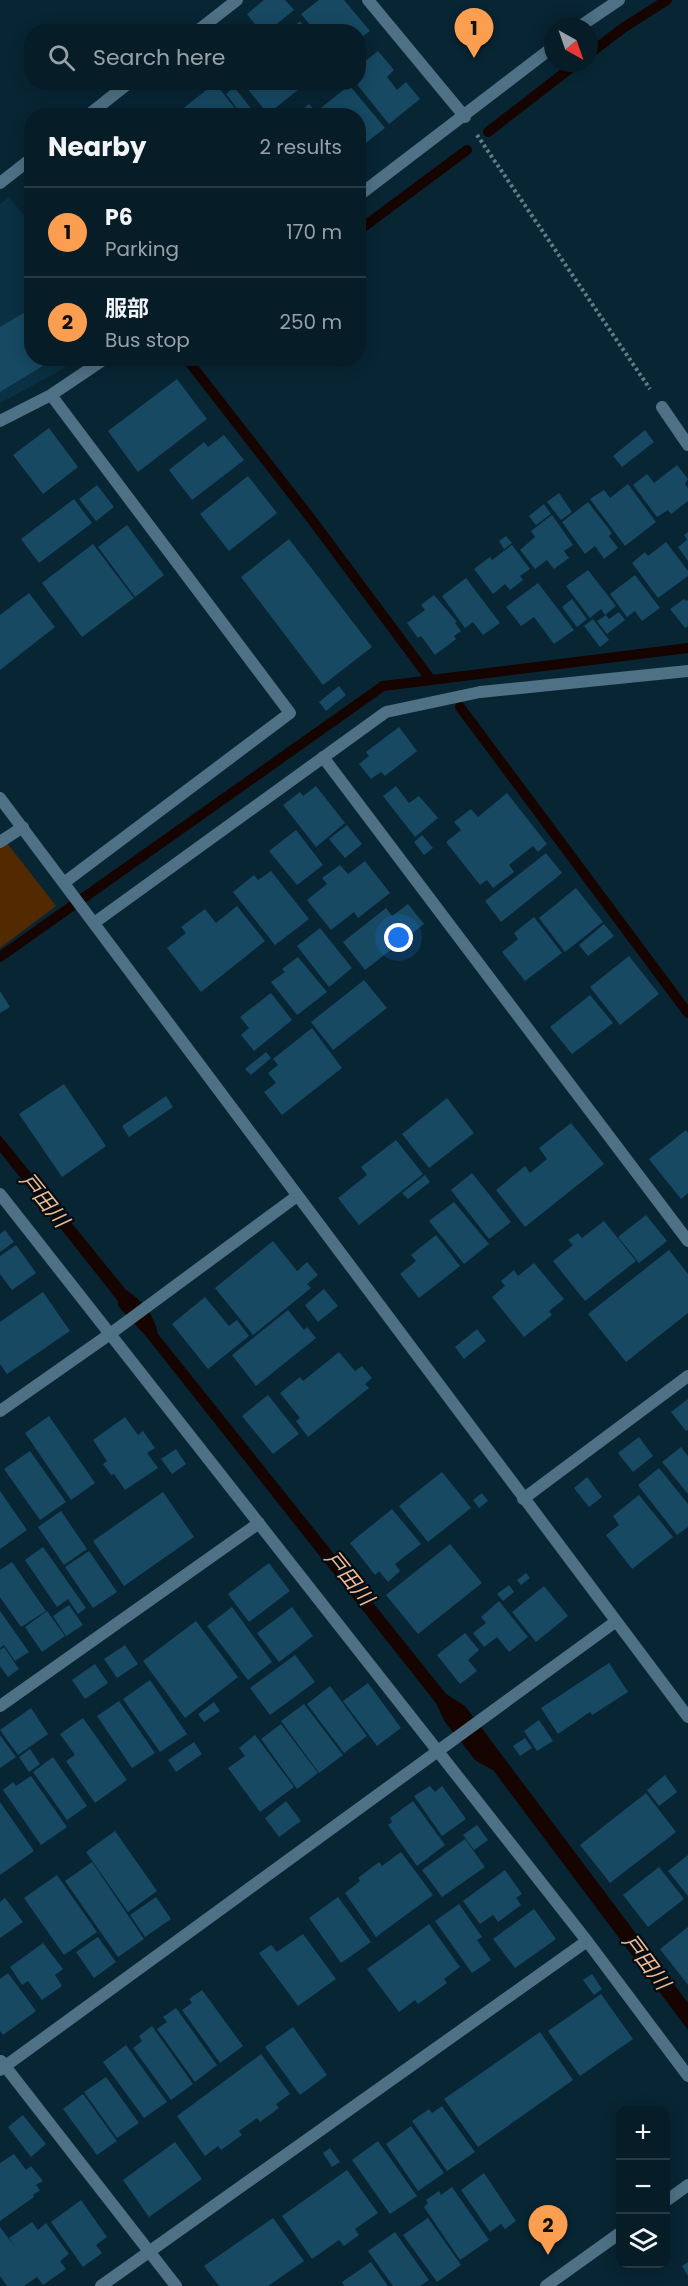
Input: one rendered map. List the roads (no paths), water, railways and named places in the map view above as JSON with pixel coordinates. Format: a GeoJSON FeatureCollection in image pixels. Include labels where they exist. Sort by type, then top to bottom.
{"type":"FeatureCollection","features":[{"type":"Feature","properties":{"kind":"street"},"geometry":{"type":"LineString","coordinates":[[206,24],[237,0]]}},
{"type":"Feature","properties":{"kind":"street"},"geometry":{"type":"LineString","coordinates":[[368,0],[465,117]]}},
{"type":"Feature","properties":{"kind":"street"},"geometry":{"type":"LineString","coordinates":[[592,18],[619,0]]}},
{"type":"Feature","properties":{"kind":"street"},"geometry":{"type":"LineString","coordinates":[[366,190],[465,117],[544,54]]}},
{"type":"Feature","properties":{"kind":"street"},"geometry":{"type":"LineString","coordinates":[[97,108],[120,90]]}},
{"type":"Feature","properties":{"kind":"street"},"geometry":{"type":"LineString","coordinates":[[0,183],[24,164]]}},
{"type":"Feature","properties":{"kind":"street"},"geometry":{"type":"LineString","coordinates":[[0,420],[51,395],[94,366]]}},
{"type":"Feature","properties":{"kind":"street"},"geometry":{"type":"LineString","coordinates":[[51,395],[290,713],[65,882]]}},
{"type":"Feature","properties":{"kind":"street"},"geometry":{"type":"LineString","coordinates":[[662,407],[688,445]]}},
{"type":"Feature","properties":{"kind":"street"},"geometry":{"type":"LineString","coordinates":[[94,923],[386,712],[480,692],[688,670]]}},
{"type":"Feature","properties":{"kind":"street"},"geometry":{"type":"LineString","coordinates":[[323,758],[688,1241]]}},
{"type":"Feature","properties":{"kind":"street"},"geometry":{"type":"LineString","coordinates":[[0,798],[688,1717]]}},
{"type":"Feature","properties":{"kind":"street"},"geometry":{"type":"LineString","coordinates":[[0,842],[23,827]]}},
{"type":"Feature","properties":{"kind":"street"},"geometry":{"type":"LineString","coordinates":[[0,1194],[587,1941],[688,2076]]}},
{"type":"Feature","properties":{"kind":"street"},"geometry":{"type":"LineString","coordinates":[[0,1411],[110,1334],[297,1196]]}},
{"type":"Feature","properties":{"kind":"street"},"geometry":{"type":"LineString","coordinates":[[523,1499],[688,1376]]}},
{"type":"Feature","properties":{"kind":"street"},"geometry":{"type":"LineString","coordinates":[[0,1706],[259,1523]]}},
{"type":"Feature","properties":{"kind":"street"},"geometry":{"type":"LineString","coordinates":[[176,2286],[2,2066],[615,1622]]}},
{"type":"Feature","properties":{"kind":"street"},"geometry":{"type":"LineString","coordinates":[[101,2286],[587,1941]]}},
{"type":"Feature","properties":{"kind":"street"},"geometry":{"type":"LineString","coordinates":[[670,2198],[688,2186]]}},
{"type":"Feature","properties":{"kind":"street"},"geometry":{"type":"LineString","coordinates":[[546,2286],[616,2237]]}},
{"type":"Feature","properties":{"kind":"water","name":"戸田川"},"geometry":{"type":"Polygon","coordinates":[[[0,1135],[126,1290],[146,1309],[154,1321],[158,1334],[446,1694],[465,1706],[688,2003],[688,2030],[493,1770],[476,1761],[445,1722],[436,1703],[145,1335],[118,1306],[118,1301],[0,1152],[0,1135]]]}},
{"type":"Feature","properties":{"kind":"waterway"},"geometry":{"type":"LineString","coordinates":[[598,47],[667,0]]}},
{"type":"Feature","properties":{"kind":"waterway"},"geometry":{"type":"LineString","coordinates":[[488,132],[565,72]]}},
{"type":"Feature","properties":{"kind":"waterway"},"geometry":{"type":"LineString","coordinates":[[366,225],[467,150]]}},
{"type":"Feature","properties":{"kind":"waterway"},"geometry":{"type":"LineString","coordinates":[[192,366],[312,520],[431,680]]}},
{"type":"Feature","properties":{"kind":"waterway"},"geometry":{"type":"LineString","coordinates":[[0,957],[383,686],[688,648]]}},
{"type":"Feature","properties":{"kind":"waterway"},"geometry":{"type":"LineString","coordinates":[[460,707],[688,1013]]}},
{"type":"Feature","properties":{"kind":"place","name":"P6"},"geometry":{"type":"Point","coordinates":[474,58]}},
{"type":"Feature","properties":{"kind":"place","name":"服部"},"geometry":{"type":"Point","coordinates":[548,2255]}}]}
